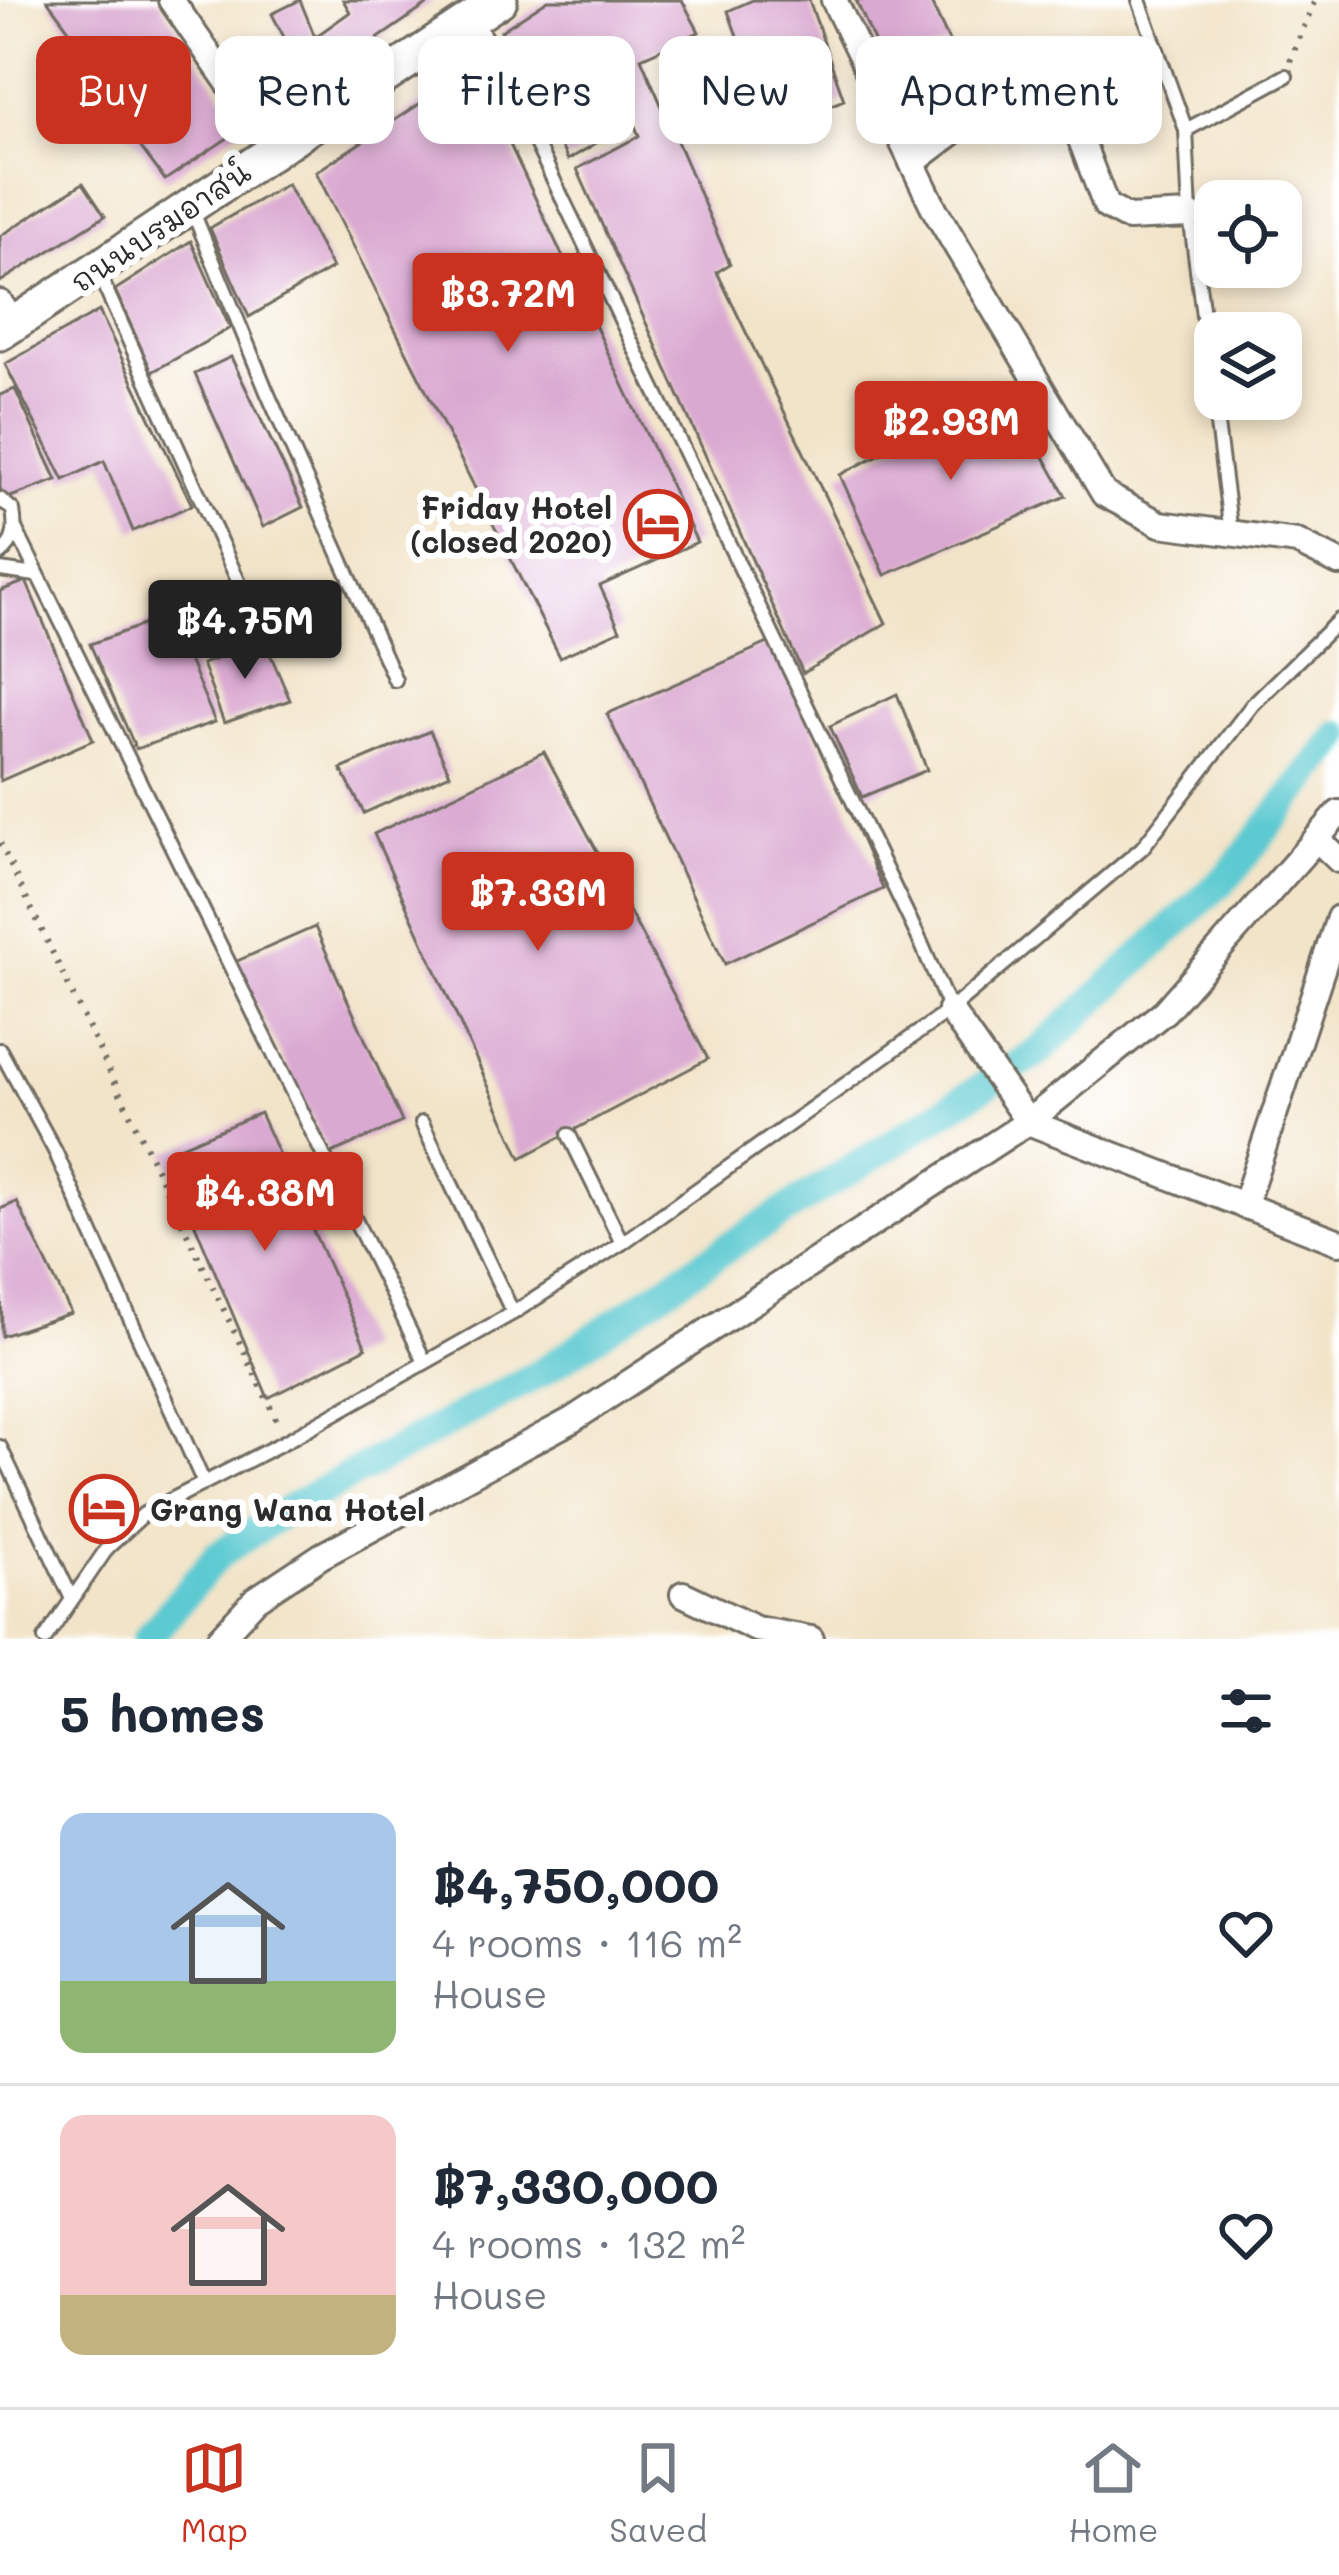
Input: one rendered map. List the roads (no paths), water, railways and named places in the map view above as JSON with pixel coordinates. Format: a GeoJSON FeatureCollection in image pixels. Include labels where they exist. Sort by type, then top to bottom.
{"type":"FeatureCollection","features":[{"type":"Feature","properties":{"kind":"main road","name":"ถนนบรมอาสน์"},"geometry":{"type":"LineString","coordinates":[[5,320],[97,268],[488,9]]}},
{"type":"Feature","properties":{"kind":"street"},"geometry":{"type":"LineString","coordinates":[[171,0],[275,150]]}},
{"type":"Feature","properties":{"kind":"street"},"geometry":{"type":"LineString","coordinates":[[834,0],[935,209],[1104,494],[1160,524],[1297,542],[1339,563]]}},
{"type":"Feature","properties":{"kind":"street"},"geometry":{"type":"LineString","coordinates":[[912,163],[1015,85],[1036,80],[1062,90],[1106,206],[1128,218],[1190,215]]}},
{"type":"Feature","properties":{"kind":"street"},"geometry":{"type":"LineString","coordinates":[[219,1639],[256,1599],[321,1556],[572,1420],[1028,1122],[1165,1011],[1339,812]]}},
{"type":"Feature","properties":{"kind":"street"},"geometry":{"type":"LineString","coordinates":[[1317,839],[1339,860]]}},
{"type":"Feature","properties":{"kind":"street"},"geometry":{"type":"LineString","coordinates":[[1244,1205],[1339,918]]}},
{"type":"Feature","properties":{"kind":"street"},"geometry":{"type":"LineString","coordinates":[[950,1010],[1028,1122],[1339,1242]]}},
{"type":"Feature","properties":{"kind":"street"},"geometry":{"type":"LineString","coordinates":[[682,1594],[756,1629],[811,1639]]}},
{"type":"Feature","properties":{"kind":"lane"},"geometry":{"type":"LineString","coordinates":[[1139,0],[1186,130],[1190,215],[1231,533]]}},
{"type":"Feature","properties":{"kind":"lane"},"geometry":{"type":"LineString","coordinates":[[488,9],[950,1010]]}},
{"type":"Feature","properties":{"kind":"lane"},"geometry":{"type":"LineString","coordinates":[[1186,130],[1286,76]]}},
{"type":"Feature","properties":{"kind":"lane"},"geometry":{"type":"LineString","coordinates":[[190,206],[394,680]]}},
{"type":"Feature","properties":{"kind":"lane"},"geometry":{"type":"LineString","coordinates":[[97,268],[260,629]]}},
{"type":"Feature","properties":{"kind":"lane"},"geometry":{"type":"LineString","coordinates":[[0,499],[13,510],[16,530],[36,575],[425,1362]]}},
{"type":"Feature","properties":{"kind":"lane"},"geometry":{"type":"LineString","coordinates":[[0,554],[16,530]]}},
{"type":"Feature","properties":{"kind":"lane"},"geometry":{"type":"LineString","coordinates":[[0,570],[36,575]]}},
{"type":"Feature","properties":{"kind":"lane"},"geometry":{"type":"LineString","coordinates":[[45,1639],[109,1547],[144,1514],[286,1441],[513,1313],[622,1244],[950,1010],[1142,848],[1253,704],[1339,620]]}},
{"type":"Feature","properties":{"kind":"lane"},"geometry":{"type":"LineString","coordinates":[[0,1050],[55,1151],[203,1481]]}},
{"type":"Feature","properties":{"kind":"lane"},"geometry":{"type":"LineString","coordinates":[[422,1123],[513,1313]]}},
{"type":"Feature","properties":{"kind":"lane"},"geometry":{"type":"LineString","coordinates":[[569,1135],[622,1244]]}},
{"type":"Feature","properties":{"kind":"lane"},"geometry":{"type":"LineString","coordinates":[[0,1447],[71,1598]]}},
{"type":"Feature","properties":{"kind":"waterway"},"geometry":{"type":"LineString","coordinates":[[147,1639],[218,1555],[292,1507],[542,1372],[728,1247],[1038,1052],[1231,873],[1339,736]]}},
{"type":"Feature","properties":{"kind":"place","name":"Friday Hotel (closed 2020)"},"geometry":{"type":"Point","coordinates":[658,524]}},
{"type":"Feature","properties":{"kind":"place","name":"Grang Wana Hotel"},"geometry":{"type":"Point","coordinates":[104,1509]}}]}
